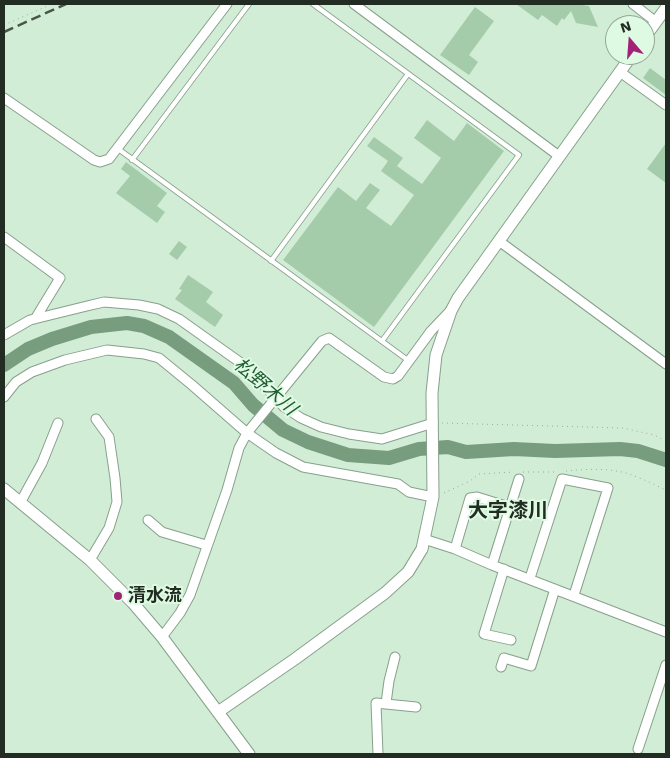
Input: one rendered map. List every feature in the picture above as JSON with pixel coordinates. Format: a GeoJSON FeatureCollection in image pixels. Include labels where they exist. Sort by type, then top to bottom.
{"type":"FeatureCollection","features":[{"type":"Feature","properties":{"kind":"street"},"geometry":{"type":"LineString","coordinates":[[4,98],[94,160],[100,162],[109,159],[227,4]]}},
{"type":"Feature","properties":{"kind":"street"},"geometry":{"type":"LineString","coordinates":[[354,4],[559,156]]}},
{"type":"Feature","properties":{"kind":"street"},"geometry":{"type":"LineString","coordinates":[[633,4],[656,22],[666,8]]}},
{"type":"Feature","properties":{"kind":"street"},"geometry":{"type":"LineString","coordinates":[[162,637],[180,613],[190,595],[240,448],[247,433],[276,396],[322,341],[329,338],[384,377],[393,379],[398,376],[431,331],[451,311],[625,65]]}},
{"type":"Feature","properties":{"kind":"street"},"geometry":{"type":"LineString","coordinates":[[620,72],[666,106]]}},
{"type":"Feature","properties":{"kind":"street"},"geometry":{"type":"LineString","coordinates":[[4,237],[60,278],[35,319]]}},
{"type":"Feature","properties":{"kind":"street"},"geometry":{"type":"LineString","coordinates":[[499,241],[666,364]]}},
{"type":"Feature","properties":{"kind":"street"},"geometry":{"type":"LineString","coordinates":[[4,335],[30,320],[104,302],[139,305],[158,309],[179,319],[248,368],[276,396],[284,407],[321,427],[382,439],[433,424]]}},
{"type":"Feature","properties":{"kind":"street"},"geometry":{"type":"LineString","coordinates":[[218,712],[295,659],[385,593],[408,572],[422,549],[433,494],[432,393],[436,354],[451,311]]}},
{"type":"Feature","properties":{"kind":"street"},"geometry":{"type":"LineString","coordinates":[[4,396],[16,382],[32,372],[65,360],[106,350],[144,354],[159,358],[247,433],[276,453],[303,467],[398,484],[409,492],[433,494]]}},
{"type":"Feature","properties":{"kind":"street"},"geometry":{"type":"LineString","coordinates":[[90,560],[109,528],[117,502],[109,438],[96,419]]}},
{"type":"Feature","properties":{"kind":"street"},"geometry":{"type":"LineString","coordinates":[[20,503],[42,463],[58,423]]}},
{"type":"Feature","properties":{"kind":"street"},"geometry":{"type":"LineString","coordinates":[[492,565],[519,479]]}},
{"type":"Feature","properties":{"kind":"street"},"geometry":{"type":"LineString","coordinates":[[530,578],[562,479],[608,488],[574,595]]}},
{"type":"Feature","properties":{"kind":"street"},"geometry":{"type":"LineString","coordinates":[[4,489],[90,560],[133,603],[162,637],[249,754]]}},
{"type":"Feature","properties":{"kind":"street"},"geometry":{"type":"LineString","coordinates":[[455,549],[470,498],[477,497],[509,507]]}},
{"type":"Feature","properties":{"kind":"street"},"geometry":{"type":"LineString","coordinates":[[148,520],[162,532],[206,545]]}},
{"type":"Feature","properties":{"kind":"street"},"geometry":{"type":"LineString","coordinates":[[424,539],[455,549],[666,632]]}},
{"type":"Feature","properties":{"kind":"street"},"geometry":{"type":"LineString","coordinates":[[504,569],[484,634],[511,640]]}},
{"type":"Feature","properties":{"kind":"street"},"geometry":{"type":"LineString","coordinates":[[501,667],[504,658],[532,666],[555,589]]}},
{"type":"Feature","properties":{"kind":"street"},"geometry":{"type":"LineString","coordinates":[[386,703],[395,657]]}},
{"type":"Feature","properties":{"kind":"street"},"geometry":{"type":"LineString","coordinates":[[638,749],[666,665]]}},
{"type":"Feature","properties":{"kind":"street"},"geometry":{"type":"LineString","coordinates":[[378,754],[376,703],[416,707]]}},
{"type":"Feature","properties":{"kind":"lane"},"geometry":{"type":"LineString","coordinates":[[132,160],[249,4]]}},
{"type":"Feature","properties":{"kind":"lane"},"geometry":{"type":"LineString","coordinates":[[312,4],[519,155],[382,342]]}},
{"type":"Feature","properties":{"kind":"lane"},"geometry":{"type":"LineString","coordinates":[[271,261],[408,74]]}},
{"type":"Feature","properties":{"kind":"lane"},"geometry":{"type":"LineString","coordinates":[[117,148],[409,361]]}},
{"type":"Feature","properties":{"kind":"path"},"geometry":{"type":"LineString","coordinates":[[4,25],[52,4]]}},
{"type":"Feature","properties":{"kind":"path"},"geometry":{"type":"LineString","coordinates":[[433,424],[623,428],[654,435],[666,441]]}},
{"type":"Feature","properties":{"kind":"path"},"geometry":{"type":"LineString","coordinates":[[433,494],[470,481],[479,474],[503,471],[544,473],[582,469],[625,473],[666,490]]}},
{"type":"Feature","properties":{"kind":"building"},"geometry":{"type":"Polygon","coordinates":[[[516,4],[576,4],[589,6],[598,27],[576,23],[571,11],[564,20],[562,18],[557,26],[542,15],[538,20],[516,4]]]}},
{"type":"Feature","properties":{"kind":"building"},"geometry":{"type":"Polygon","coordinates":[[[475,7],[494,21],[469,55],[478,62],[469,75],[440,55],[475,7]]]}},
{"type":"Feature","properties":{"kind":"building"},"geometry":{"type":"Polygon","coordinates":[[[650,68],[666,80],[666,95],[643,78],[650,68]]]}},
{"type":"Feature","properties":{"kind":"building"},"geometry":{"type":"Polygon","coordinates":[[[427,120],[454,141],[467,123],[504,151],[374,327],[283,260],[338,187],[356,201],[370,183],[380,190],[366,208],[391,226],[414,195],[381,171],[388,161],[367,146],[374,137],[403,158],[397,166],[422,184],[441,158],[414,138],[427,120]]]}},
{"type":"Feature","properties":{"kind":"building"},"geometry":{"type":"Polygon","coordinates":[[[666,143],[666,183],[647,169],[666,143]]]}},
{"type":"Feature","properties":{"kind":"building"},"geometry":{"type":"Polygon","coordinates":[[[126,162],[167,193],[157,206],[165,212],[157,223],[116,193],[130,176],[121,169],[126,162]]]}},
{"type":"Feature","properties":{"kind":"building"},"geometry":{"type":"Polygon","coordinates":[[[179,241],[187,247],[177,260],[169,254],[179,241]]]}},
{"type":"Feature","properties":{"kind":"building"},"geometry":{"type":"Polygon","coordinates":[[[188,275],[213,292],[206,302],[223,315],[215,327],[175,299],[182,290],[179,289],[188,275]]]}},
{"type":"Feature","properties":{"kind":"waterway","name":"松野木川"},"geometry":{"type":"LineString","coordinates":[[4,365],[28,349],[52,339],[91,327],[127,323],[144,326],[169,337],[234,383],[253,405],[283,430],[308,442],[348,455],[389,458],[419,449],[448,447],[466,452],[514,449],[555,451],[620,449],[638,451],[666,460]]}},
{"type":"Feature","properties":{"kind":"railway"},"geometry":{"type":"LineString","coordinates":[[4,32],[66,4]]}},
{"type":"Feature","properties":{"kind":"place","name":"清水流"},"geometry":{"type":"Point","coordinates":[118,596]}},
{"type":"Feature","properties":{"kind":"district","name":"大字漆川"},"geometry":{"type":"Point","coordinates":[508,511]}}]}
